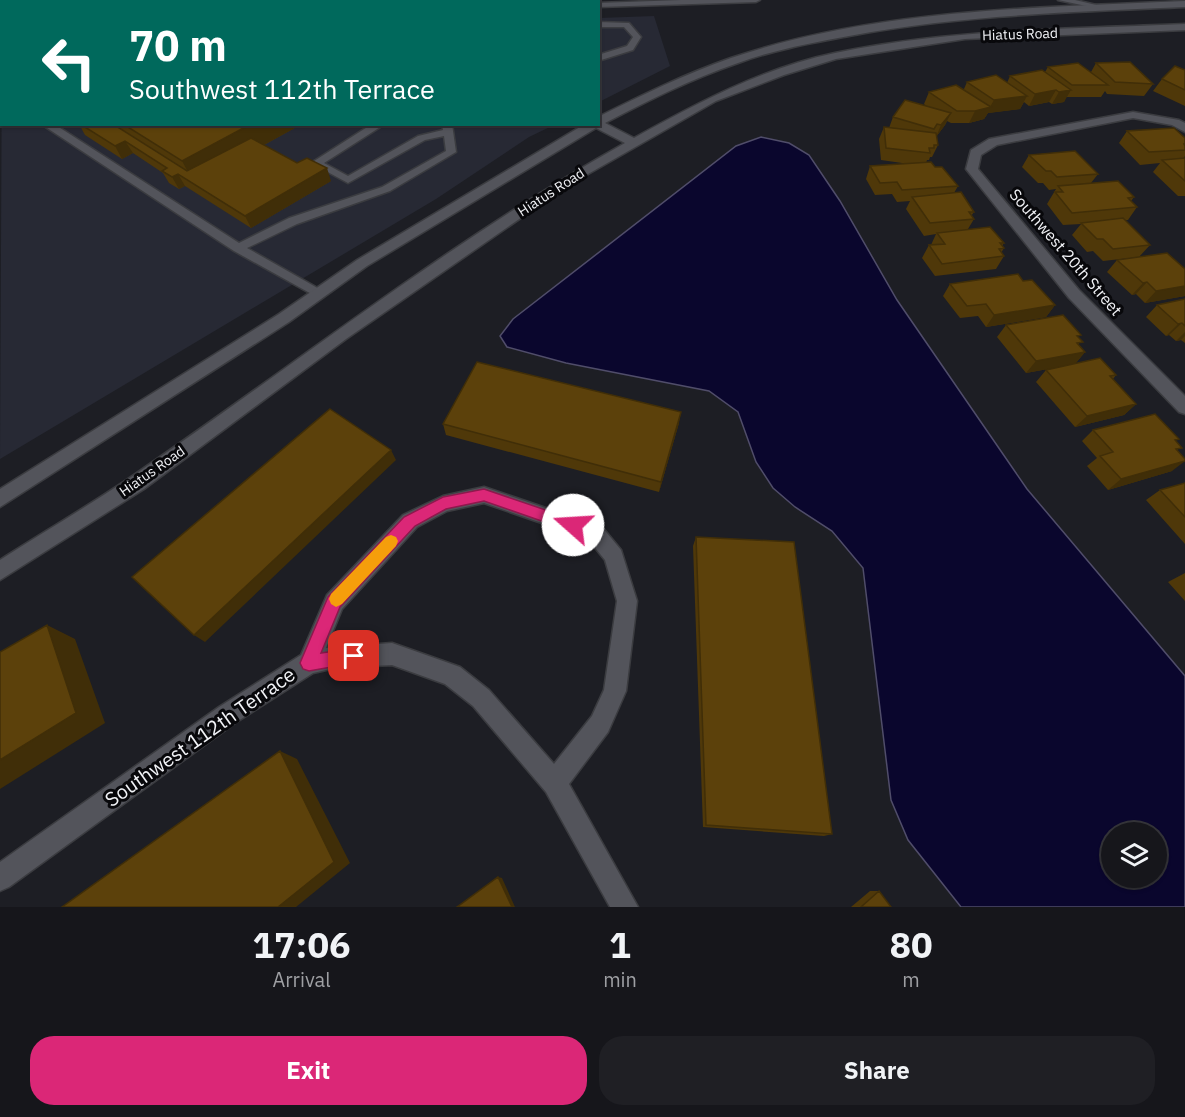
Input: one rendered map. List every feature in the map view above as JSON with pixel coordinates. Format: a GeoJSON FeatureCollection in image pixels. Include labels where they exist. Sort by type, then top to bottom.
{"type":"FeatureCollection","features":[{"type":"Feature","properties":{"kind":"main road","name":"Hiatus Road"},"geometry":{"type":"LineString","coordinates":[[600,122],[687,77],[754,53],[817,38],[951,17],[1185,4]]}},
{"type":"Feature","properties":{"kind":"main road","name":"Hiatus Road"},"geometry":{"type":"LineString","coordinates":[[0,571],[137,483],[340,335],[552,190],[632,142],[712,99],[780,73],[835,56],[965,36],[1185,27]]}},
{"type":"Feature","properties":{"kind":"main road","name":"Southwest 20th Street"},"geometry":{"type":"LineString","coordinates":[[1180,125],[1133,115],[993,142],[975,153],[972,169],[1074,294],[1185,407]]}},
{"type":"Feature","properties":{"kind":"main road","name":"Hiatus Road"},"geometry":{"type":"LineString","coordinates":[[0,499],[284,318],[372,257],[594,126]]}},
{"type":"Feature","properties":{"kind":"main road"},"geometry":{"type":"LineString","coordinates":[[600,126],[632,142]]}},
{"type":"Feature","properties":{"kind":"main road"},"geometry":{"type":"LineString","coordinates":[[309,663],[334,602],[410,521],[443,504],[484,495],[595,533],[614,556],[627,601],[615,691],[600,724],[555,783]]}},
{"type":"Feature","properties":{"kind":"main road","name":"Southwest 112th Terrace"},"geometry":{"type":"LineString","coordinates":[[0,878],[227,715],[309,663],[335,657],[392,654],[452,675],[481,698],[555,783],[625,907]]}},
{"type":"Feature","properties":{"kind":"lane"},"geometry":{"type":"LineString","coordinates":[[600,5],[756,0]]}},
{"type":"Feature","properties":{"kind":"lane"},"geometry":{"type":"LineString","coordinates":[[1062,0],[1105,8]]}},
{"type":"Feature","properties":{"kind":"lane"},"geometry":{"type":"LineString","coordinates":[[600,24],[626,25],[637,37],[630,48],[600,57]]}},
{"type":"Feature","properties":{"kind":"lane"},"geometry":{"type":"LineString","coordinates":[[49,126],[238,248],[317,293]]}},
{"type":"Feature","properties":{"kind":"lane"},"geometry":{"type":"LineString","coordinates":[[238,248],[293,221],[386,189],[451,152],[447,128],[422,138],[348,180],[316,163],[377,126]]}},
{"type":"Feature","properties":{"kind":"shaded area"},"geometry":{"type":"Polygon","coordinates":[[[654,16],[670,66],[600,101],[600,18],[654,16]]]}},
{"type":"Feature","properties":{"kind":"shaded area"},"geometry":{"type":"Polygon","coordinates":[[[2,126],[552,126],[529,137],[436,199],[0,459],[2,126]]]}},
{"type":"Feature","properties":{"kind":"shaded area"},"geometry":{"type":"Polygon","coordinates":[[[761,137],[789,143],[809,155],[840,201],[897,300],[1027,489],[1185,676],[1185,907],[961,907],[908,840],[891,800],[863,568],[832,531],[795,507],[773,488],[756,462],[738,412],[709,391],[566,363],[507,347],[500,336],[513,319],[736,146],[761,137]]]}},
{"type":"Feature","properties":{"kind":"building"},"geometry":{"type":"Polygon","coordinates":[[[1130,62],[1153,84],[1115,82],[1096,63],[1130,62]]]}},
{"type":"Feature","properties":{"kind":"building"},"geometry":{"type":"Polygon","coordinates":[[[1078,63],[1108,85],[1072,85],[1048,67],[1078,63]]]}},
{"type":"Feature","properties":{"kind":"building"},"geometry":{"type":"Polygon","coordinates":[[[1175,66],[1185,70],[1185,90],[1162,79],[1175,66]]]}},
{"type":"Feature","properties":{"kind":"building"},"geometry":{"type":"Polygon","coordinates":[[[1042,70],[1071,90],[1035,94],[1010,76],[1042,70]]]}},
{"type":"Feature","properties":{"kind":"building"},"geometry":{"type":"Polygon","coordinates":[[[996,75],[1027,96],[994,100],[967,82],[996,75]]]}},
{"type":"Feature","properties":{"kind":"building"},"geometry":{"type":"Polygon","coordinates":[[[956,85],[991,107],[975,111],[957,111],[929,92],[956,85]]]}},
{"type":"Feature","properties":{"kind":"building"},"geometry":{"type":"Polygon","coordinates":[[[905,100],[951,113],[941,125],[937,124],[934,129],[893,117],[905,100]]]}},
{"type":"Feature","properties":{"kind":"building"},"geometry":{"type":"Polygon","coordinates":[[[83,126],[116,126],[187,171],[251,138],[297,163],[307,158],[327,168],[245,216],[178,174],[172,177],[162,171],[167,168],[125,141],[115,146],[83,126]]]}},
{"type":"Feature","properties":{"kind":"building"},"geometry":{"type":"Polygon","coordinates":[[[126,126],[247,126],[182,161],[126,126]]]}},
{"type":"Feature","properties":{"kind":"building"},"geometry":{"type":"Polygon","coordinates":[[[884,127],[936,133],[938,145],[929,148],[930,153],[886,148],[884,127]]]}},
{"type":"Feature","properties":{"kind":"building"},"geometry":{"type":"Polygon","coordinates":[[[1174,128],[1185,138],[1185,150],[1149,152],[1127,131],[1174,128]]]}},
{"type":"Feature","properties":{"kind":"building"},"geometry":{"type":"Polygon","coordinates":[[[1075,151],[1098,174],[1057,177],[1051,171],[1046,171],[1029,155],[1075,151]]]}},
{"type":"Feature","properties":{"kind":"building"},"geometry":{"type":"Polygon","coordinates":[[[1185,158],[1185,181],[1162,160],[1185,158]]]}},
{"type":"Feature","properties":{"kind":"building"},"geometry":{"type":"Polygon","coordinates":[[[931,162],[935,167],[942,167],[958,186],[902,190],[897,182],[880,183],[870,166],[931,162]]]}},
{"type":"Feature","properties":{"kind":"building"},"geometry":{"type":"Polygon","coordinates":[[[1118,181],[1134,197],[1128,198],[1137,207],[1072,213],[1055,192],[1063,192],[1058,186],[1118,181]]]}},
{"type":"Feature","properties":{"kind":"building"},"geometry":{"type":"Polygon","coordinates":[[[961,192],[974,212],[969,212],[974,219],[930,223],[912,197],[961,192]]]}},
{"type":"Feature","properties":{"kind":"building"},"geometry":{"type":"Polygon","coordinates":[[[1123,218],[1150,245],[1113,249],[1103,239],[1097,239],[1081,223],[1123,218]]]}},
{"type":"Feature","properties":{"kind":"building"},"geometry":{"type":"Polygon","coordinates":[[[990,227],[1004,243],[1000,243],[1004,248],[999,249],[1004,256],[942,264],[929,245],[945,244],[937,233],[990,227]]]}},
{"type":"Feature","properties":{"kind":"building"},"geometry":{"type":"Polygon","coordinates":[[[1167,253],[1185,269],[1185,286],[1156,291],[1147,282],[1143,283],[1117,260],[1167,253]]]}},
{"type":"Feature","properties":{"kind":"building"},"geometry":{"type":"Polygon","coordinates":[[[1018,274],[1023,281],[1032,280],[1055,305],[994,315],[986,304],[967,306],[950,284],[1018,274]]]}},
{"type":"Feature","properties":{"kind":"building"},"geometry":{"type":"Polygon","coordinates":[[[1185,299],[1185,326],[1182,323],[1178,324],[1157,305],[1185,299]]]}},
{"type":"Feature","properties":{"kind":"building"},"geometry":{"type":"Polygon","coordinates":[[[1063,315],[1081,335],[1077,336],[1083,342],[1077,343],[1085,352],[1036,361],[1006,325],[1063,315]]]}},
{"type":"Feature","properties":{"kind":"building"},"geometry":{"type":"Polygon","coordinates":[[[1100,358],[1116,375],[1110,376],[1136,404],[1087,416],[1046,370],[1100,358]]]}},
{"type":"Feature","properties":{"kind":"building"},"geometry":{"type":"Polygon","coordinates":[[[477,362],[681,412],[661,482],[443,424],[477,362]]]}},
{"type":"Feature","properties":{"kind":"building"},"geometry":{"type":"Polygon","coordinates":[[[330,409],[391,450],[194,635],[132,577],[330,409]]]}},
{"type":"Feature","properties":{"kind":"building"},"geometry":{"type":"Polygon","coordinates":[[[1155,414],[1179,439],[1175,440],[1182,448],[1176,449],[1185,461],[1121,479],[1100,456],[1113,452],[1093,430],[1155,414]]]}},
{"type":"Feature","properties":{"kind":"building"},"geometry":{"type":"Polygon","coordinates":[[[1185,483],[1185,517],[1160,490],[1185,483]]]}},
{"type":"Feature","properties":{"kind":"building"},"geometry":{"type":"Polygon","coordinates":[[[696,537],[794,542],[832,834],[706,825],[696,537]]]}},
{"type":"Feature","properties":{"kind":"building"},"geometry":{"type":"Polygon","coordinates":[[[47,625],[76,713],[0,760],[0,652],[47,625]]]}},
{"type":"Feature","properties":{"kind":"building"},"geometry":{"type":"Polygon","coordinates":[[[280,751],[334,862],[278,907],[62,907],[280,751]]]}},
{"type":"Feature","properties":{"kind":"building"},"geometry":{"type":"Polygon","coordinates":[[[498,877],[512,907],[457,907],[498,877]]]}},
{"type":"Feature","properties":{"kind":"building"},"geometry":{"type":"Polygon","coordinates":[[[879,891],[891,907],[861,907],[879,891]]]}},
{"type":"Feature","properties":{"kind":"slow traffic"},"geometry":{"type":"LineString","coordinates":[[336,599],[391,541]]}},
{"type":"Feature","properties":{"kind":"route"},"geometry":{"type":"LineString","coordinates":[[354,656],[335,657],[309,663],[334,602],[410,521],[443,504],[484,495],[573,525]]}}]}
